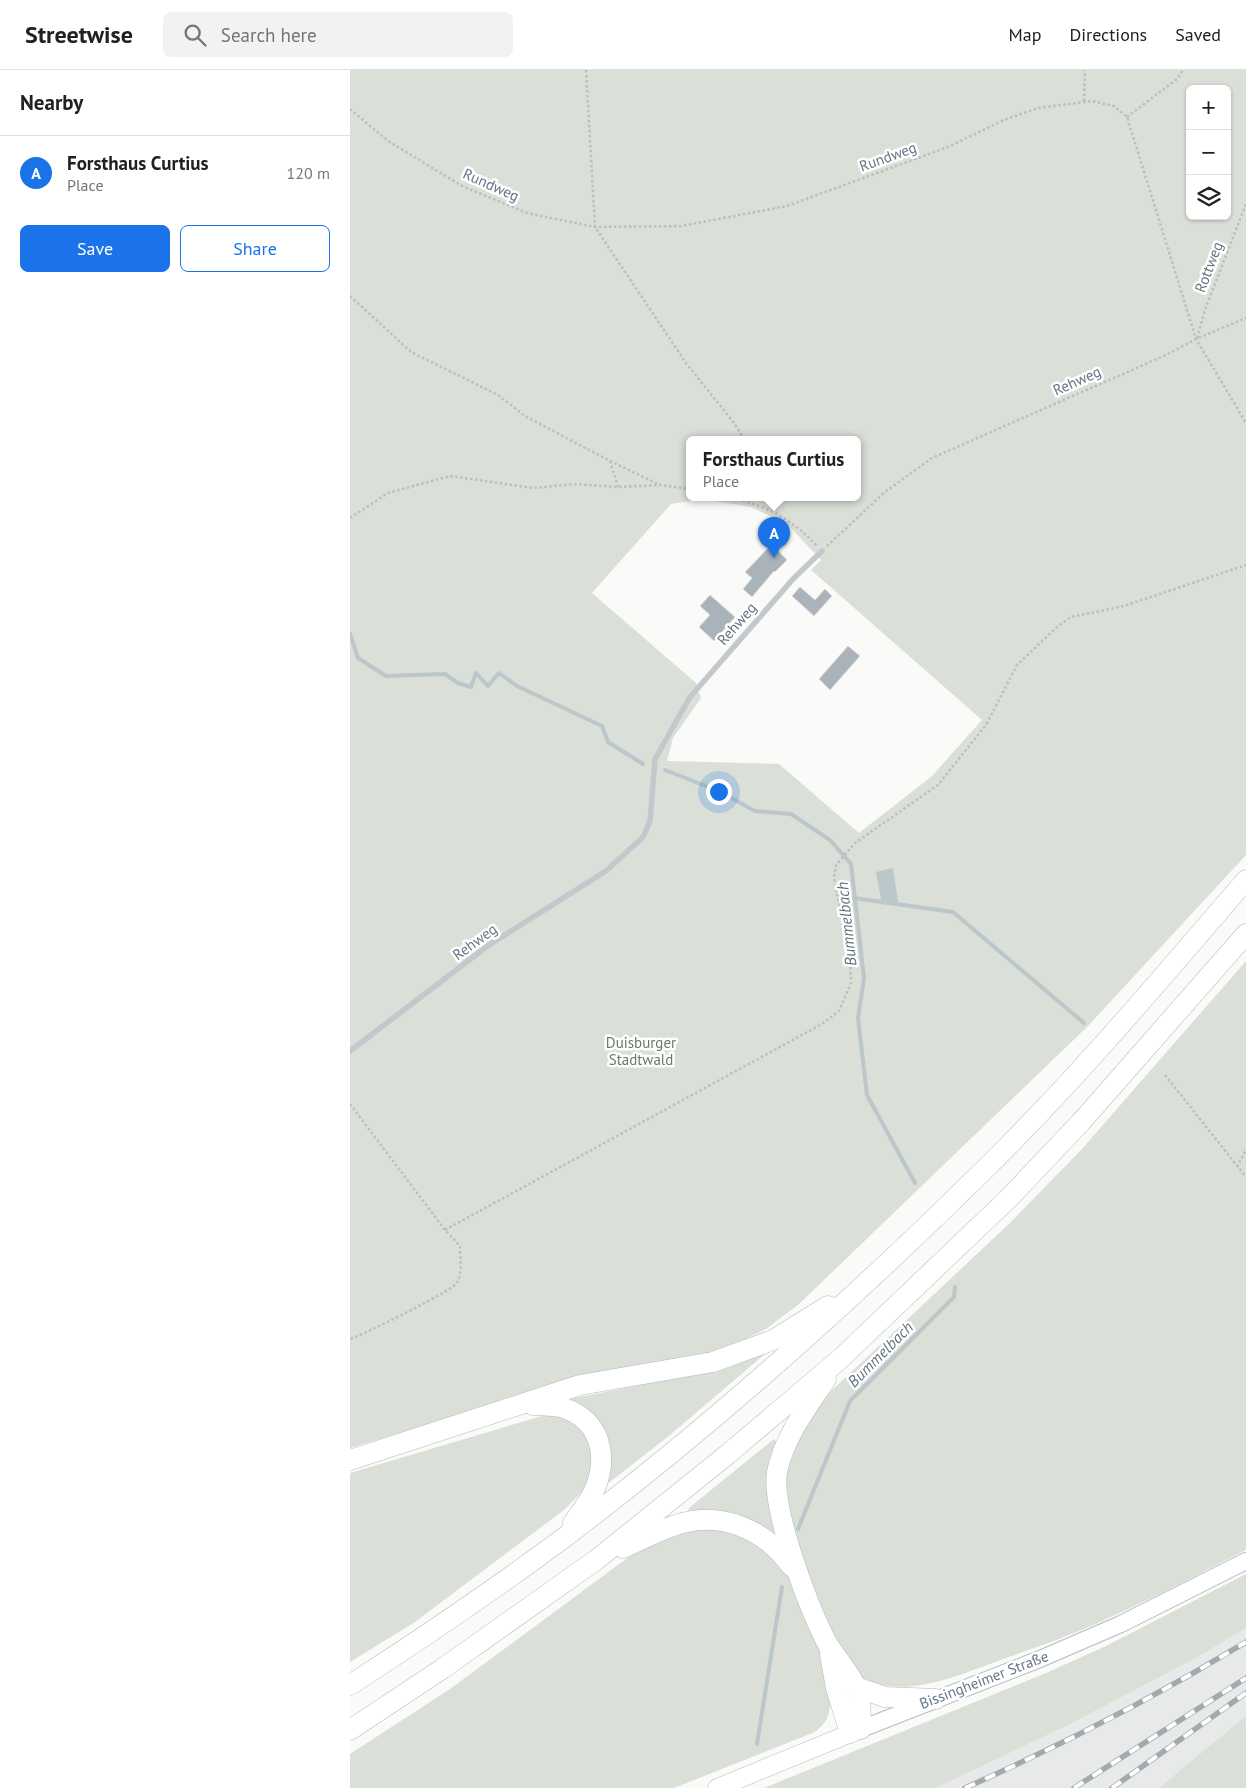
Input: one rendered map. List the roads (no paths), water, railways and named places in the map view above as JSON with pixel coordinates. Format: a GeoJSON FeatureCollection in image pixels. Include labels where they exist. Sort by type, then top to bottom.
{"type":"FeatureCollection","features":[{"type":"Feature","properties":{"kind":"highway"},"geometry":{"type":"LineString","coordinates":[[350,1685],[423,1637],[565,1537],[705,1425],[784,1358],[983,1172],[1142,1001],[1246,880]]}},
{"type":"Feature","properties":{"kind":"highway"},"geometry":{"type":"LineString","coordinates":[[350,1730],[442,1669],[596,1560],[728,1454],[839,1360],[1015,1192],[1082,1122],[1246,934]]}},
{"type":"Feature","properties":{"kind":"highway"},"geometry":{"type":"LineString","coordinates":[[350,1460],[580,1386],[713,1362],[747,1351],[773,1340],[868,1281]]}},
{"type":"Feature","properties":{"kind":"highway"},"geometry":{"type":"LineString","coordinates":[[839,1360],[795,1426],[784,1450],[777,1474],[778,1503],[784,1530],[801,1579],[827,1642],[856,1687],[860,1703],[856,1731]]}},
{"type":"Feature","properties":{"kind":"highway"},"geometry":{"type":"LineString","coordinates":[[523,1405],[562,1408],[577,1414],[590,1424],[601,1447],[602,1465],[594,1491],[565,1537]]}},
{"type":"Feature","properties":{"kind":"highway"},"geometry":{"type":"LineString","coordinates":[[596,1560],[675,1525],[701,1520],[729,1521],[748,1528],[765,1538],[783,1554],[801,1579]]}},
{"type":"Feature","properties":{"kind":"highway"},"geometry":{"type":"LineString","coordinates":[[827,1642],[836,1688],[856,1731]]}},
{"type":"Feature","properties":{"kind":"highway"},"geometry":{"type":"LineString","coordinates":[[856,1687],[885,1697],[936,1699]]}},
{"type":"Feature","properties":{"kind":"main road","name":"Bissingheimer Straße"},"geometry":{"type":"LineString","coordinates":[[717,1788],[1040,1659],[1121,1624],[1246,1561]]}},
{"type":"Feature","properties":{"kind":"lane","name":"Rehweg"},"geometry":{"type":"LineString","coordinates":[[350,1051],[489,945],[606,871],[643,837],[650,822],[655,759],[690,697],[793,579],[822,551]]}},
{"type":"Feature","properties":{"kind":"waterway","name":"Bummelbach"},"geometry":{"type":"LineString","coordinates":[[350,634],[358,658],[386,676],[445,674],[458,683],[471,687],[476,673],[488,686],[499,673],[517,686],[602,726],[608,742],[643,764]]}},
{"type":"Feature","properties":{"kind":"waterway","name":"Bummelbach"},"geometry":{"type":"LineString","coordinates":[[665,770],[721,792],[755,811],[791,814],[830,840],[851,864],[864,978],[858,1018],[867,1095],[915,1183]]}},
{"type":"Feature","properties":{"kind":"waterway"},"geometry":{"type":"LineString","coordinates":[[854,898],[953,912],[1084,1023]]}},
{"type":"Feature","properties":{"kind":"waterway","name":"Bummelbach"},"geometry":{"type":"LineString","coordinates":[[798,1529],[850,1401],[954,1297],[955,1287]]}},
{"type":"Feature","properties":{"kind":"waterway","name":"Bummelbach"},"geometry":{"type":"LineString","coordinates":[[757,1744],[782,1587]]}},
{"type":"Feature","properties":{"kind":"railway"},"geometry":{"type":"LineString","coordinates":[[965,1788],[1108,1720],[1246,1642]]}},
{"type":"Feature","properties":{"kind":"railway"},"geometry":{"type":"LineString","coordinates":[[1074,1788],[1246,1678]]}},
{"type":"Feature","properties":{"kind":"railway"},"geometry":{"type":"LineString","coordinates":[[1112,1788],[1246,1693]]}},
{"type":"Feature","properties":{"kind":"place","name":"Forsthaus Curtius"},"geometry":{"type":"Point","coordinates":[774,558]}},
{"type":"Feature","properties":{"kind":"park label","name":"Duisburger Stadtwald"},"geometry":{"type":"Point","coordinates":[641,1052]}}]}
